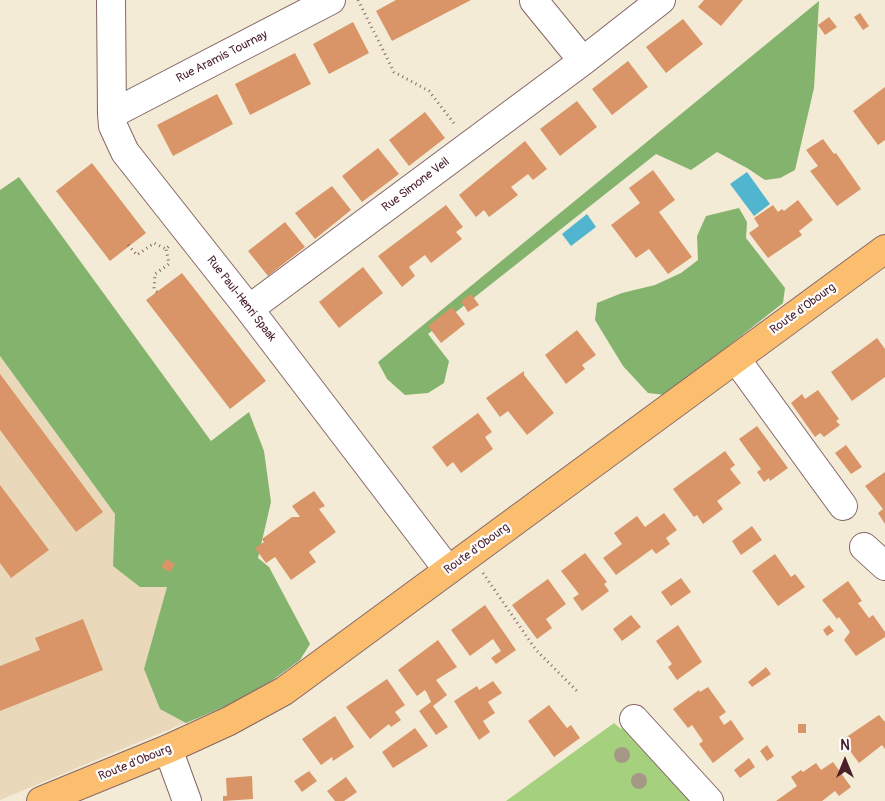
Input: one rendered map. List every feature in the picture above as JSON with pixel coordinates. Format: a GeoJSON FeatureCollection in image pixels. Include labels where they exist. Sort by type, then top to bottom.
{"type":"FeatureCollection","features":[{"type":"Feature","properties":{"kind":"main road","name":"Route d'Obourg"},"geometry":{"type":"LineString","coordinates":[[41,801],[168,750],[229,721],[284,691],[885,249]]}},
{"type":"Feature","properties":{"kind":"street","name":"Rue Paul-Henri Spaak"},"geometry":{"type":"LineString","coordinates":[[111,0],[113,126],[126,152],[249,309],[448,570]]}},
{"type":"Feature","properties":{"kind":"street","name":"Rue Aramis Tournay"},"geometry":{"type":"LineString","coordinates":[[112,114],[332,0]]}},
{"type":"Feature","properties":{"kind":"street"},"geometry":{"type":"LineString","coordinates":[[536,0],[534,1],[583,61]]}},
{"type":"Feature","properties":{"kind":"street","name":"Rue Simone Veil"},"geometry":{"type":"LineString","coordinates":[[249,309],[583,61],[662,0]]}},
{"type":"Feature","properties":{"kind":"street"},"geometry":{"type":"LineString","coordinates":[[736,359],[843,506]]}},
{"type":"Feature","properties":{"kind":"street"},"geometry":{"type":"LineString","coordinates":[[864,548],[885,566]]}},
{"type":"Feature","properties":{"kind":"street"},"geometry":{"type":"LineString","coordinates":[[634,719],[709,801]]}},
{"type":"Feature","properties":{"kind":"street"},"geometry":{"type":"LineString","coordinates":[[168,750],[187,801]]}},
{"type":"Feature","properties":{"kind":"path"},"geometry":{"type":"LineString","coordinates":[[358,0],[394,72],[429,91],[470,145]]}},
{"type":"Feature","properties":{"kind":"path"},"geometry":{"type":"LineString","coordinates":[[166,249],[188,231]]}},
{"type":"Feature","properties":{"kind":"path"},"geometry":{"type":"LineString","coordinates":[[128,245],[137,255],[154,244],[166,249]]}},
{"type":"Feature","properties":{"kind":"path"},"geometry":{"type":"LineString","coordinates":[[156,292],[154,288],[155,274],[169,264],[166,249]]}},
{"type":"Feature","properties":{"kind":"path"},"geometry":{"type":"LineString","coordinates":[[470,554],[536,650],[578,692]]}},
{"type":"Feature","properties":{"kind":"shaded area"},"geometry":{"type":"Polygon","coordinates":[[[0,356],[115,514],[114,566],[269,567],[310,644],[300,660],[252,695],[0,800],[0,356]]]}},
{"type":"Feature","properties":{"kind":"green space"},"geometry":{"type":"Polygon","coordinates":[[[819,1],[814,88],[795,170],[780,178],[765,180],[717,152],[691,170],[656,154],[428,334],[449,361],[444,383],[428,393],[405,395],[387,379],[378,362],[819,1]]]}},
{"type":"Feature","properties":{"kind":"green space"},"geometry":{"type":"Polygon","coordinates":[[[19,177],[211,441],[249,412],[264,451],[271,502],[258,558],[269,567],[310,644],[300,660],[252,695],[186,723],[160,709],[144,669],[167,587],[140,587],[113,566],[115,514],[0,356],[0,190],[19,177]]]}},
{"type":"Feature","properties":{"kind":"green space"},"geometry":{"type":"Polygon","coordinates":[[[739,208],[747,222],[746,238],[785,288],[783,303],[666,395],[648,393],[623,366],[595,320],[597,303],[622,293],[655,285],[681,273],[698,260],[697,236],[706,216],[739,208]]]}},
{"type":"Feature","properties":{"kind":"green space"},"geometry":{"type":"Polygon","coordinates":[[[634,719],[709,801],[506,801],[614,723],[621,729],[634,719]]]}},
{"type":"Feature","properties":{"kind":"water"},"geometry":{"type":"Polygon","coordinates":[[[747,172],[770,204],[754,216],[730,184],[747,172]]]}},
{"type":"Feature","properties":{"kind":"water"},"geometry":{"type":"Polygon","coordinates":[[[587,214],[596,227],[571,246],[562,234],[587,214]]]}},
{"type":"Feature","properties":{"kind":"building"},"geometry":{"type":"Polygon","coordinates":[[[396,0],[471,0],[392,41],[376,11],[396,0]]]}},
{"type":"Feature","properties":{"kind":"building"},"geometry":{"type":"Polygon","coordinates":[[[704,0],[743,0],[721,26],[698,7],[704,0]]]}},
{"type":"Feature","properties":{"kind":"building"},"geometry":{"type":"Polygon","coordinates":[[[860,13],[869,26],[863,30],[854,17],[860,13]]]}},
{"type":"Feature","properties":{"kind":"building"},"geometry":{"type":"Polygon","coordinates":[[[829,17],[837,27],[825,35],[818,25],[829,17]]]}},
{"type":"Feature","properties":{"kind":"building"},"geometry":{"type":"Polygon","coordinates":[[[683,19],[703,44],[666,73],[646,47],[683,19]]]}},
{"type":"Feature","properties":{"kind":"building"},"geometry":{"type":"Polygon","coordinates":[[[353,22],[369,53],[329,74],[313,44],[353,22]]]}},
{"type":"Feature","properties":{"kind":"building"},"geometry":{"type":"Polygon","coordinates":[[[295,53],[311,84],[250,115],[235,84],[295,53]]]}},
{"type":"Feature","properties":{"kind":"building"},"geometry":{"type":"Polygon","coordinates":[[[628,61],[648,87],[612,115],[592,89],[628,61]]]}},
{"type":"Feature","properties":{"kind":"building"},"geometry":{"type":"Polygon","coordinates":[[[885,87],[885,140],[878,145],[853,111],[885,87]]]}},
{"type":"Feature","properties":{"kind":"building"},"geometry":{"type":"Polygon","coordinates":[[[217,94],[233,124],[173,156],[157,125],[217,94]]]}},
{"type":"Feature","properties":{"kind":"building"},"geometry":{"type":"Polygon","coordinates":[[[577,101],[597,127],[560,156],[540,129],[577,101]]]}},
{"type":"Feature","properties":{"kind":"building"},"geometry":{"type":"Polygon","coordinates":[[[425,112],[445,138],[409,166],[389,140],[425,112]]]}},
{"type":"Feature","properties":{"kind":"building"},"geometry":{"type":"Polygon","coordinates":[[[823,139],[834,154],[836,153],[861,189],[837,206],[810,171],[818,166],[806,150],[823,139]]]}},
{"type":"Feature","properties":{"kind":"building"},"geometry":{"type":"Polygon","coordinates":[[[525,141],[547,169],[533,180],[528,174],[511,187],[518,195],[489,217],[484,210],[476,217],[459,195],[525,141]]]}},
{"type":"Feature","properties":{"kind":"building"},"geometry":{"type":"Polygon","coordinates":[[[378,148],[399,174],[362,202],[342,176],[378,148]]]}},
{"type":"Feature","properties":{"kind":"building"},"geometry":{"type":"Polygon","coordinates":[[[92,163],[146,233],[110,261],[56,191],[92,163]]]}},
{"type":"Feature","properties":{"kind":"building"},"geometry":{"type":"Polygon","coordinates":[[[653,170],[675,200],[659,212],[692,257],[668,274],[649,249],[636,258],[611,225],[640,203],[629,188],[653,170]]]}},
{"type":"Feature","properties":{"kind":"building"},"geometry":{"type":"Polygon","coordinates":[[[332,186],[351,210],[315,239],[295,213],[332,186]]]}},
{"type":"Feature","properties":{"kind":"building"},"geometry":{"type":"Polygon","coordinates":[[[798,200],[813,220],[799,231],[802,235],[768,258],[749,233],[759,226],[754,218],[773,205],[778,212],[782,209],[784,211],[798,200]]]}},
{"type":"Feature","properties":{"kind":"building"},"geometry":{"type":"Polygon","coordinates":[[[446,205],[463,227],[456,232],[462,239],[431,263],[425,255],[409,267],[415,276],[402,287],[378,256],[446,205]]]}},
{"type":"Feature","properties":{"kind":"building"},"geometry":{"type":"Polygon","coordinates":[[[285,222],[305,247],[268,276],[248,251],[285,222]]]}},
{"type":"Feature","properties":{"kind":"building"},"geometry":{"type":"Polygon","coordinates":[[[363,267],[383,293],[339,328],[319,302],[363,267]]]}},
{"type":"Feature","properties":{"kind":"building"},"geometry":{"type":"Polygon","coordinates":[[[182,273],[266,381],[230,409],[146,300],[182,273]]]}},
{"type":"Feature","properties":{"kind":"building"},"geometry":{"type":"Polygon","coordinates":[[[471,294],[479,305],[468,312],[461,301],[471,294]]]}},
{"type":"Feature","properties":{"kind":"building"},"geometry":{"type":"Polygon","coordinates":[[[452,307],[465,324],[441,343],[428,326],[452,307]]]}},
{"type":"Feature","properties":{"kind":"building"},"geometry":{"type":"Polygon","coordinates":[[[577,330],[596,355],[582,365],[585,369],[566,384],[545,355],[577,330]]]}},
{"type":"Feature","properties":{"kind":"building"},"geometry":{"type":"Polygon","coordinates":[[[877,338],[885,349],[885,377],[852,401],[831,372],[877,338]]]}},
{"type":"Feature","properties":{"kind":"building"},"geometry":{"type":"Polygon","coordinates":[[[524,371],[524,375],[554,413],[527,435],[508,411],[500,417],[486,398],[524,371]]]}},
{"type":"Feature","properties":{"kind":"building"},"geometry":{"type":"Polygon","coordinates":[[[0,374],[103,512],[76,532],[0,430],[0,374]]]}},
{"type":"Feature","properties":{"kind":"building"},"geometry":{"type":"Polygon","coordinates":[[[818,390],[839,419],[836,421],[840,425],[824,437],[820,433],[815,437],[791,403],[802,394],[805,399],[818,390]]]}},
{"type":"Feature","properties":{"kind":"building"},"geometry":{"type":"Polygon","coordinates":[[[478,413],[492,432],[485,437],[493,449],[461,473],[453,462],[447,467],[432,447],[478,413]]]}},
{"type":"Feature","properties":{"kind":"building"},"geometry":{"type":"Polygon","coordinates":[[[757,426],[788,468],[770,481],[769,478],[764,482],[757,472],[761,469],[739,439],[757,426]]]}},
{"type":"Feature","properties":{"kind":"building"},"geometry":{"type":"Polygon","coordinates":[[[846,445],[862,467],[851,474],[835,453],[846,445]]]}},
{"type":"Feature","properties":{"kind":"building"},"geometry":{"type":"Polygon","coordinates":[[[725,451],[735,465],[730,469],[741,483],[717,501],[723,509],[703,524],[697,515],[694,517],[673,489],[725,451]]]}},
{"type":"Feature","properties":{"kind":"building"},"geometry":{"type":"Polygon","coordinates":[[[885,472],[885,524],[878,513],[883,509],[865,486],[885,472]]]}},
{"type":"Feature","properties":{"kind":"building"},"geometry":{"type":"Polygon","coordinates":[[[0,485],[49,550],[11,578],[0,563],[0,485]]]}},
{"type":"Feature","properties":{"kind":"building"},"geometry":{"type":"Polygon","coordinates":[[[314,491],[325,506],[319,509],[336,532],[309,552],[316,562],[291,580],[275,557],[266,563],[255,548],[264,542],[262,539],[292,517],[300,517],[292,506],[314,491]]]}},
{"type":"Feature","properties":{"kind":"building"},"geometry":{"type":"Polygon","coordinates":[[[664,513],[677,530],[666,538],[670,544],[656,554],[652,549],[616,575],[603,558],[622,544],[614,533],[637,516],[645,527],[664,513]]]}},
{"type":"Feature","properties":{"kind":"building"},"geometry":{"type":"Polygon","coordinates":[[[752,526],[762,540],[741,555],[732,541],[752,526]]]}},
{"type":"Feature","properties":{"kind":"building"},"geometry":{"type":"Polygon","coordinates":[[[585,553],[607,582],[604,584],[609,591],[582,611],[573,598],[579,594],[561,571],[585,553]]]}},
{"type":"Feature","properties":{"kind":"building"},"geometry":{"type":"Polygon","coordinates":[[[775,554],[791,577],[795,574],[805,587],[778,606],[752,571],[775,554]]]}},
{"type":"Feature","properties":{"kind":"building"},"geometry":{"type":"Polygon","coordinates":[[[166,559],[175,564],[170,572],[161,567],[166,559]]]}},
{"type":"Feature","properties":{"kind":"building"},"geometry":{"type":"Polygon","coordinates":[[[681,578],[691,592],[671,606],[661,592],[681,578]]]}},
{"type":"Feature","properties":{"kind":"building"},"geometry":{"type":"Polygon","coordinates":[[[548,579],[566,604],[546,619],[552,628],[537,639],[512,605],[548,579]]]}},
{"type":"Feature","properties":{"kind":"building"},"geometry":{"type":"Polygon","coordinates":[[[848,581],[862,601],[858,603],[869,618],[873,615],[885,632],[885,637],[856,656],[844,640],[850,632],[839,617],[837,619],[822,600],[848,581]]]}},
{"type":"Feature","properties":{"kind":"building"},"geometry":{"type":"Polygon","coordinates":[[[485,605],[516,650],[496,664],[491,658],[501,651],[493,639],[470,656],[451,630],[485,605]]]}},
{"type":"Feature","properties":{"kind":"building"},"geometry":{"type":"Polygon","coordinates":[[[631,615],[641,627],[622,641],[613,629],[631,615]]]}},
{"type":"Feature","properties":{"kind":"building"},"geometry":{"type":"Polygon","coordinates":[[[83,619],[103,670],[0,711],[0,666],[40,650],[35,638],[83,619]]]}},
{"type":"Feature","properties":{"kind":"building"},"geometry":{"type":"Polygon","coordinates":[[[678,625],[702,662],[677,680],[668,667],[672,664],[656,641],[678,625]]]}},
{"type":"Feature","properties":{"kind":"building"},"geometry":{"type":"Polygon","coordinates":[[[829,625],[834,631],[827,636],[823,630],[829,625]]]}},
{"type":"Feature","properties":{"kind":"building"},"geometry":{"type":"Polygon","coordinates":[[[438,640],[457,667],[436,680],[447,695],[433,706],[448,727],[436,735],[419,711],[431,702],[427,693],[425,690],[417,696],[398,670],[438,640]]]}},
{"type":"Feature","properties":{"kind":"building"},"geometry":{"type":"Polygon","coordinates":[[[766,667],[771,674],[752,687],[748,682],[766,667]]]}},
{"type":"Feature","properties":{"kind":"building"},"geometry":{"type":"Polygon","coordinates":[[[387,679],[405,705],[395,712],[401,720],[391,727],[389,724],[370,739],[346,707],[387,679]]]}},
{"type":"Feature","properties":{"kind":"building"},"geometry":{"type":"Polygon","coordinates":[[[493,681],[502,693],[488,702],[495,713],[483,721],[490,732],[479,740],[454,701],[477,686],[479,690],[493,681]]]}},
{"type":"Feature","properties":{"kind":"building"},"geometry":{"type":"Polygon","coordinates":[[[708,687],[726,712],[719,717],[724,725],[731,720],[744,739],[713,763],[699,744],[703,741],[692,725],[688,728],[673,709],[699,690],[700,692],[708,687]]]}},
{"type":"Feature","properties":{"kind":"building"},"geometry":{"type":"Polygon","coordinates":[[[549,705],[567,728],[571,725],[580,738],[554,757],[528,721],[549,705]]]}},
{"type":"Feature","properties":{"kind":"building"},"geometry":{"type":"Polygon","coordinates":[[[879,715],[885,722],[885,749],[882,745],[859,763],[842,740],[879,715]]]}},
{"type":"Feature","properties":{"kind":"building"},"geometry":{"type":"Polygon","coordinates":[[[335,716],[354,747],[333,761],[332,757],[321,765],[302,739],[335,716]]]}},
{"type":"Feature","properties":{"kind":"building"},"geometry":{"type":"Polygon","coordinates":[[[798,724],[806,724],[806,733],[798,733],[798,724]]]}},
{"type":"Feature","properties":{"kind":"building"},"geometry":{"type":"Polygon","coordinates":[[[415,728],[428,746],[393,768],[382,752],[415,728]]]}},
{"type":"Feature","properties":{"kind":"building"},"geometry":{"type":"Polygon","coordinates":[[[767,745],[774,756],[767,761],[760,751],[767,745]]]}},
{"type":"Feature","properties":{"kind":"building"},"geometry":{"type":"Polygon","coordinates":[[[749,758],[755,767],[740,778],[734,770],[749,758]]]}},
{"type":"Feature","properties":{"kind":"building"},"geometry":{"type":"Polygon","coordinates":[[[833,762],[851,787],[839,796],[835,791],[822,801],[776,801],[797,786],[791,777],[801,770],[803,772],[816,763],[821,770],[833,762]]]}},
{"type":"Feature","properties":{"kind":"building"},"geometry":{"type":"Polygon","coordinates":[[[309,771],[317,781],[302,792],[294,781],[309,771]]]}},
{"type":"Feature","properties":{"kind":"building"},"geometry":{"type":"Polygon","coordinates":[[[252,776],[253,799],[223,801],[223,796],[227,796],[226,778],[252,776]]]}},
{"type":"Feature","properties":{"kind":"building"},"geometry":{"type":"Polygon","coordinates":[[[346,777],[357,792],[344,801],[335,801],[327,791],[346,777]]]}}]}
